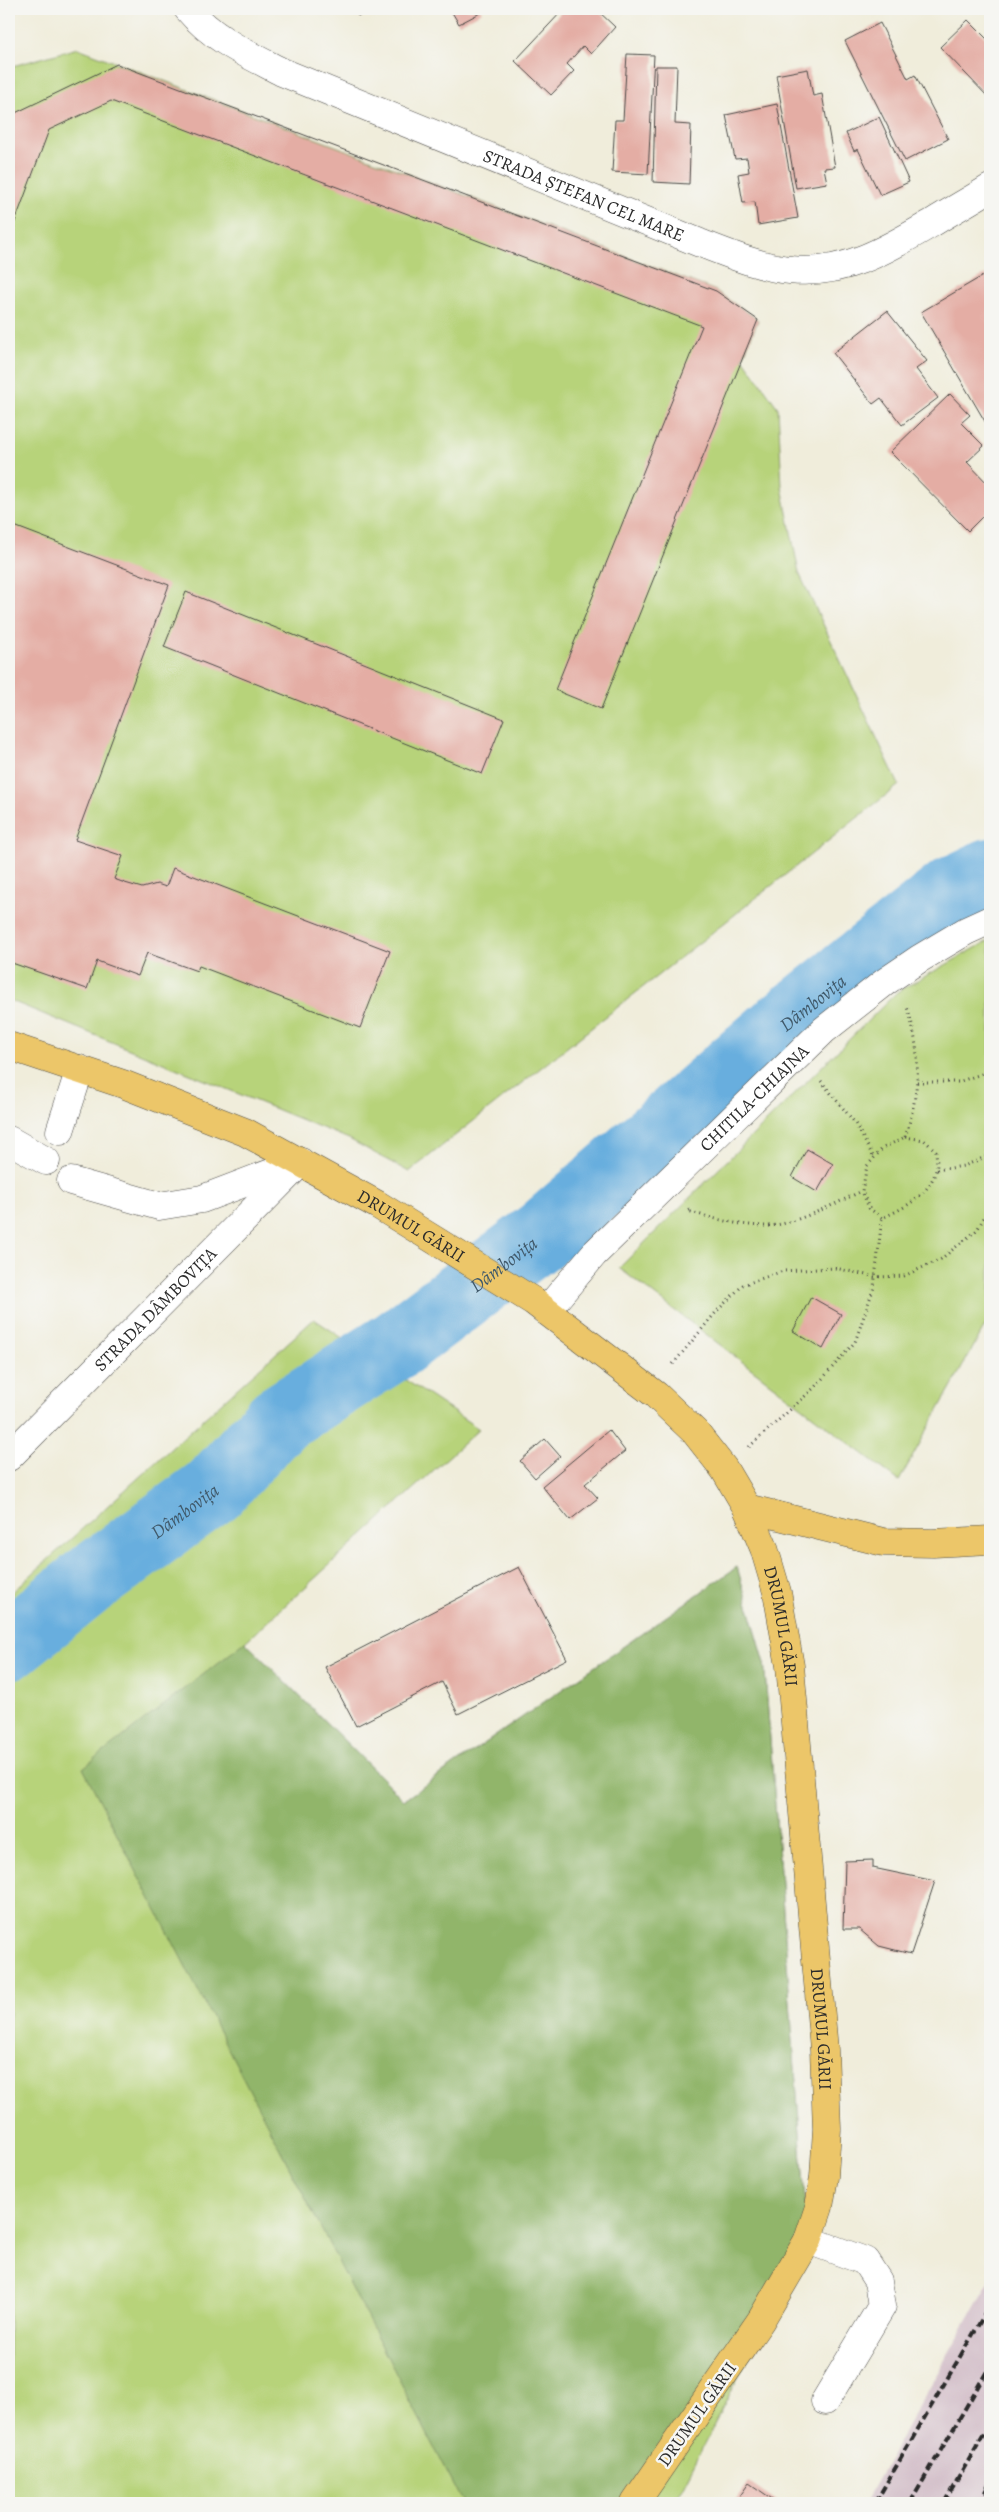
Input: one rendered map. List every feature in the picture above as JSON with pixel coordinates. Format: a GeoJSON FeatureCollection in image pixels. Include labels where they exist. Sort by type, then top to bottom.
{"type":"FeatureCollection","features":[{"type":"Feature","properties":{"kind":"main road","name":"DRUMUL GĂRII"},"geometry":{"type":"LineString","coordinates":[[9,1046],[80,1069],[226,1125],[301,1162],[378,1205],[539,1306],[651,1392],[695,1432],[724,1469],[747,1508],[764,1548],[785,1629],[790,1666],[824,2050],[827,2129],[823,2184],[819,2207],[808,2240],[761,2320],[635,2503]]}},
{"type":"Feature","properties":{"kind":"main road"},"geometry":{"type":"LineString","coordinates":[[747,1508],[884,1542],[933,1543],[990,1540]]}},
{"type":"Feature","properties":{"kind":"street","name":"STRADA ȘTEFAN CEL MARE"},"geometry":{"type":"LineString","coordinates":[[188,9],[209,30],[236,49],[282,72],[690,239],[769,267],[792,271],[818,270],[864,260],[885,251],[990,188]]}},
{"type":"Feature","properties":{"kind":"street","name":"CHITILA-CHIAJNA"},"geometry":{"type":"LineString","coordinates":[[539,1306],[824,1030],[892,977],[966,931],[990,920]]}},
{"type":"Feature","properties":{"kind":"street"},"geometry":{"type":"LineString","coordinates":[[60,1131],[80,1069]]}},
{"type":"Feature","properties":{"kind":"street"},"geometry":{"type":"LineString","coordinates":[[9,1140],[46,1161]]}},
{"type":"Feature","properties":{"kind":"street"},"geometry":{"type":"LineString","coordinates":[[71,1181],[158,1206],[202,1199],[301,1162]]}},
{"type":"Feature","properties":{"kind":"street","name":"STRADA DÂMBOVIȚA"},"geometry":{"type":"LineString","coordinates":[[9,1457],[301,1162]]}},
{"type":"Feature","properties":{"kind":"street"},"geometry":{"type":"LineString","coordinates":[[808,2240],[865,2261],[878,2281],[882,2306],[825,2400]]}},
{"type":"Feature","properties":{"kind":"path"},"geometry":{"type":"LineString","coordinates":[[904,997],[916,1034],[917,1082],[912,1116],[905,1137]]}},
{"type":"Feature","properties":{"kind":"path"},"geometry":{"type":"LineString","coordinates":[[917,1082],[958,1082],[990,1072]]}},
{"type":"Feature","properties":{"kind":"path"},"geometry":{"type":"LineString","coordinates":[[819,1079],[855,1123],[874,1158]]}},
{"type":"Feature","properties":{"kind":"path"},"geometry":{"type":"LineString","coordinates":[[905,1137],[924,1140],[936,1151],[936,1170],[922,1194],[904,1209],[882,1218],[869,1208],[862,1191],[867,1166],[883,1148],[905,1137]]}},
{"type":"Feature","properties":{"kind":"path"},"geometry":{"type":"LineString","coordinates":[[936,1170],[964,1166],[990,1155]]}},
{"type":"Feature","properties":{"kind":"path"},"geometry":{"type":"LineString","coordinates":[[688,1211],[724,1222],[770,1226],[820,1211],[862,1191]]}},
{"type":"Feature","properties":{"kind":"path"},"geometry":{"type":"LineString","coordinates":[[651,1392],[700,1331],[743,1285],[783,1271],[792,1270],[835,1268],[874,1277],[904,1276],[941,1259],[978,1230],[990,1207]]}},
{"type":"Feature","properties":{"kind":"path"},"geometry":{"type":"LineString","coordinates":[[724,1469],[814,1388],[855,1342],[874,1287],[882,1218]]}},
{"type":"Feature","properties":{"kind":"shaded area"},"geometry":{"type":"Polygon","coordinates":[[[990,2280],[990,2503],[864,2503],[990,2280]]]}},
{"type":"Feature","properties":{"kind":"green space"},"geometry":{"type":"Polygon","coordinates":[[[78,48],[716,291],[758,320],[743,358],[778,408],[782,487],[799,573],[899,785],[409,1172],[349,1139],[9,1000],[9,67],[78,48]]]}},
{"type":"Feature","properties":{"kind":"green space"},"geometry":{"type":"Polygon","coordinates":[[[990,940],[990,1317],[899,1481],[619,1268],[897,992],[990,940]]]}},
{"type":"Feature","properties":{"kind":"green space"},"geometry":{"type":"Polygon","coordinates":[[[314,1319],[479,1429],[245,1642],[404,1800],[737,1567],[764,1660],[808,2240],[682,2488],[671,2503],[9,2503],[9,1595],[314,1319]]]}},
{"type":"Feature","properties":{"kind":"green space"},"geometry":{"type":"Polygon","coordinates":[[[737,1567],[764,1660],[808,2240],[635,2503],[463,2503],[83,1768],[245,1642],[404,1800],[737,1567]]]}},
{"type":"Feature","properties":{"kind":"building"},"geometry":{"type":"Polygon","coordinates":[[[352,9],[369,9],[358,16],[352,9]]]}},
{"type":"Feature","properties":{"kind":"building"},"geometry":{"type":"Polygon","coordinates":[[[450,9],[480,9],[482,12],[459,24],[450,9]]]}},
{"type":"Feature","properties":{"kind":"building"},"geometry":{"type":"Polygon","coordinates":[[[564,9],[596,9],[615,27],[591,54],[583,46],[567,64],[574,71],[551,95],[515,61],[564,9]]]}},
{"type":"Feature","properties":{"kind":"building"},"geometry":{"type":"Polygon","coordinates":[[[968,20],[990,42],[990,99],[940,47],[968,20]]]}},
{"type":"Feature","properties":{"kind":"building"},"geometry":{"type":"Polygon","coordinates":[[[880,23],[908,79],[915,75],[948,139],[905,161],[845,41],[880,23]]]}},
{"type":"Feature","properties":{"kind":"building"},"geometry":{"type":"Polygon","coordinates":[[[627,54],[654,55],[648,174],[612,172],[615,120],[623,120],[627,54]]]}},
{"type":"Feature","properties":{"kind":"building"},"geometry":{"type":"Polygon","coordinates":[[[117,64],[716,291],[758,320],[601,709],[555,690],[702,326],[111,101],[49,130],[9,238],[9,116],[117,64]]]}},
{"type":"Feature","properties":{"kind":"building"},"geometry":{"type":"Polygon","coordinates":[[[656,66],[677,66],[675,124],[691,125],[689,184],[653,182],[656,66]]]}},
{"type":"Feature","properties":{"kind":"building"},"geometry":{"type":"Polygon","coordinates":[[[808,69],[813,96],[822,94],[835,167],[824,168],[827,183],[796,188],[776,75],[808,69]]]}},
{"type":"Feature","properties":{"kind":"building"},"geometry":{"type":"Polygon","coordinates":[[[777,104],[798,218],[758,225],[755,202],[743,203],[738,174],[749,172],[747,158],[735,159],[726,115],[777,104]]]}},
{"type":"Feature","properties":{"kind":"building"},"geometry":{"type":"Polygon","coordinates":[[[879,117],[909,182],[880,195],[858,149],[854,151],[846,133],[879,117]]]}},
{"type":"Feature","properties":{"kind":"building"},"geometry":{"type":"Polygon","coordinates":[[[986,274],[990,281],[990,430],[921,312],[986,274]]]}},
{"type":"Feature","properties":{"kind":"building"},"geometry":{"type":"Polygon","coordinates":[[[887,311],[927,361],[916,369],[938,398],[902,425],[881,398],[873,404],[833,353],[887,311]]]}},
{"type":"Feature","properties":{"kind":"building"},"geometry":{"type":"Polygon","coordinates":[[[950,394],[970,415],[961,423],[984,446],[967,462],[990,486],[990,509],[968,531],[890,452],[950,394]]]}},
{"type":"Feature","properties":{"kind":"building"},"geometry":{"type":"Polygon","coordinates":[[[9,524],[169,585],[75,840],[123,856],[114,879],[125,883],[142,888],[157,884],[166,887],[173,868],[390,951],[360,1028],[199,966],[197,971],[147,953],[138,976],[97,961],[87,989],[9,962],[9,524]]]}},
{"type":"Feature","properties":{"kind":"building"},"geometry":{"type":"Polygon","coordinates":[[[186,592],[504,719],[482,774],[164,647],[186,592]]]}},
{"type":"Feature","properties":{"kind":"building"},"geometry":{"type":"Polygon","coordinates":[[[807,1149],[833,1164],[817,1192],[792,1177],[807,1149]]]}},
{"type":"Feature","properties":{"kind":"building"},"geometry":{"type":"Polygon","coordinates":[[[811,1297],[841,1314],[823,1349],[793,1331],[811,1297]]]}},
{"type":"Feature","properties":{"kind":"building"},"geometry":{"type":"Polygon","coordinates":[[[609,1430],[625,1451],[585,1484],[598,1498],[570,1520],[542,1486],[609,1430]]]}},
{"type":"Feature","properties":{"kind":"building"},"geometry":{"type":"Polygon","coordinates":[[[545,1439],[560,1456],[535,1478],[520,1461],[545,1439]]]}},
{"type":"Feature","properties":{"kind":"building"},"geometry":{"type":"Polygon","coordinates":[[[519,1567],[567,1659],[458,1714],[442,1682],[356,1726],[325,1667],[519,1567]]]}},
{"type":"Feature","properties":{"kind":"building"},"geometry":{"type":"Polygon","coordinates":[[[873,1860],[873,1868],[935,1881],[911,1954],[879,1946],[859,1929],[843,1929],[845,1861],[873,1860]]]}},
{"type":"Feature","properties":{"kind":"building"},"geometry":{"type":"Polygon","coordinates":[[[749,2483],[778,2503],[735,2503],[749,2483]]]}},
{"type":"Feature","properties":{"kind":"waterway","name":"Dâmbovița"},"geometry":{"type":"LineString","coordinates":[[9,1645],[87,1582],[214,1489],[278,1420],[397,1344],[543,1234],[778,1030],[953,891],[990,873]]}},
{"type":"Feature","properties":{"kind":"railway"},"geometry":{"type":"LineString","coordinates":[[875,2503],[990,2305]]}},
{"type":"Feature","properties":{"kind":"railway"},"geometry":{"type":"LineString","coordinates":[[910,2503],[990,2366]]}},
{"type":"Feature","properties":{"kind":"railway"},"geometry":{"type":"LineString","coordinates":[[944,2503],[990,2423]]}},
{"type":"Feature","properties":{"kind":"railway"},"geometry":{"type":"LineString","coordinates":[[979,2503],[990,2483]]}}]}
